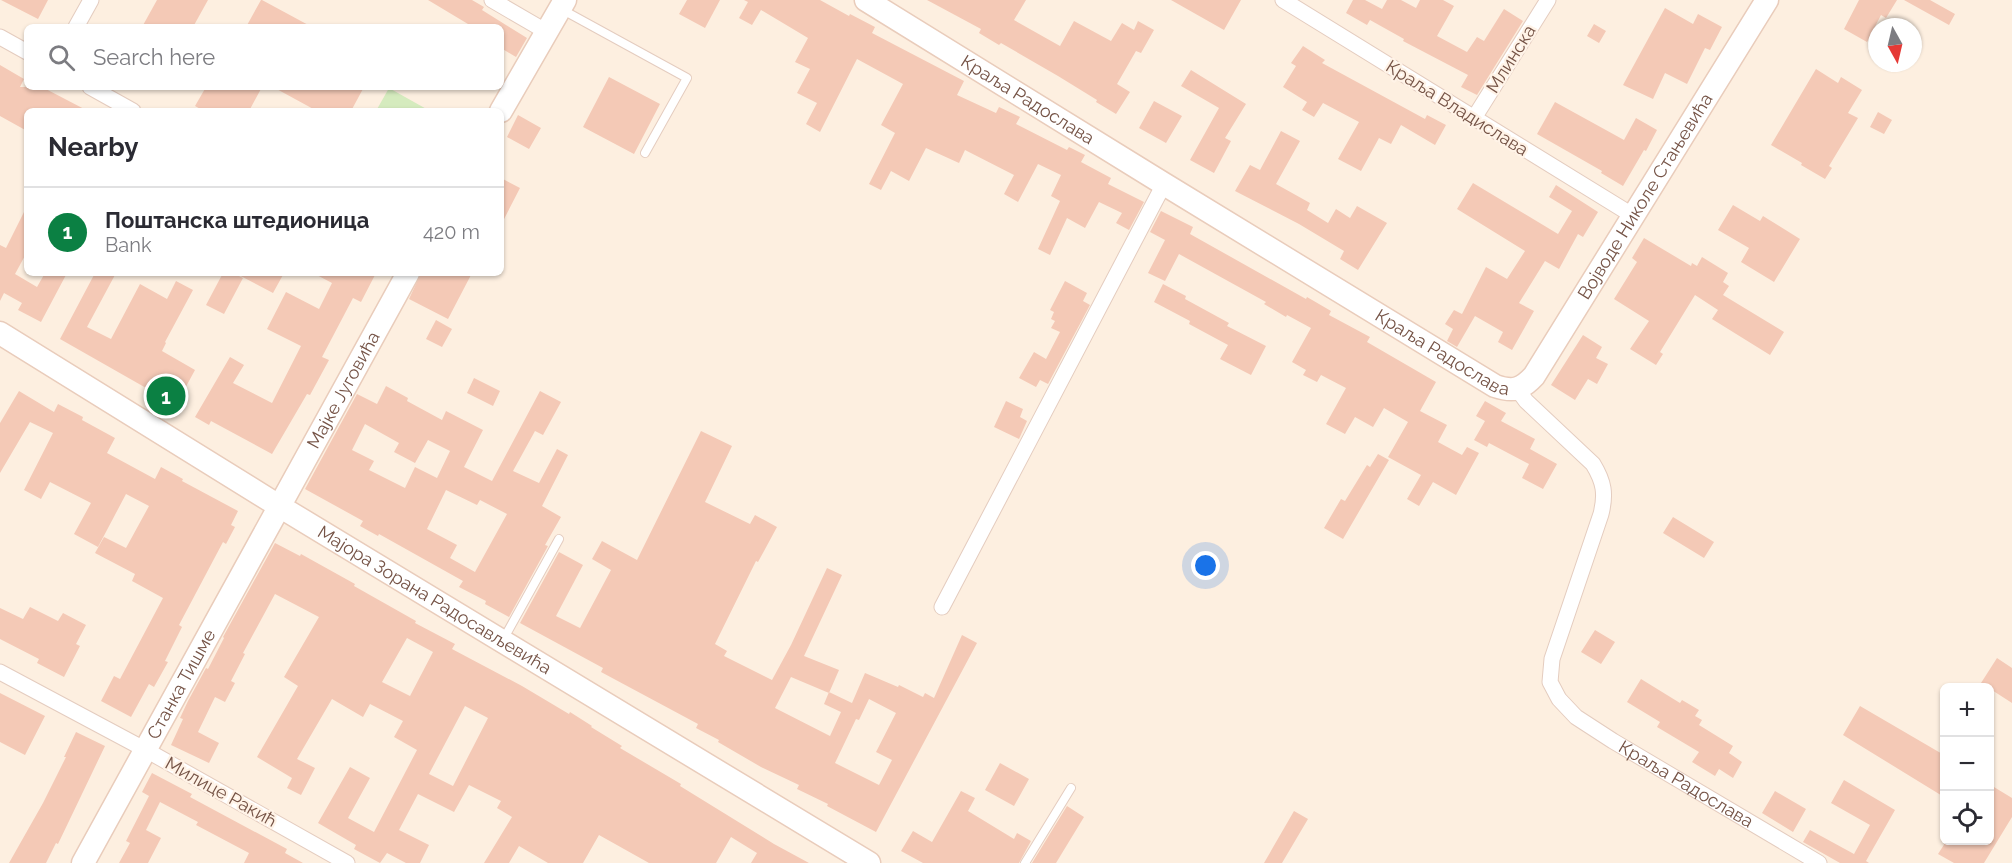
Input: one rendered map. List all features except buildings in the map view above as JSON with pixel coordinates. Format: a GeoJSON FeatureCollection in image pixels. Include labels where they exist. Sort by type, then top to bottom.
{"type":"FeatureCollection","features":[{"type":"Feature","properties":{"kind":"street"},"geometry":{"type":"LineString","coordinates":[[78,24],[91,0]]}},
{"type":"Feature","properties":{"kind":"street"},"geometry":{"type":"LineString","coordinates":[[492,0],[547,32]]}},
{"type":"Feature","properties":{"kind":"street","name":"Краља Радослава"},"geometry":{"type":"LineString","coordinates":[[866,0],[1495,386],[1518,390],[1526,401],[1593,464],[1605,489],[1601,514],[1552,660],[1550,682],[1559,699],[1576,717],[1613,741],[1819,863]]}},
{"type":"Feature","properties":{"kind":"street","name":"Краља Владислава"},"geometry":{"type":"LineString","coordinates":[[1283,0],[1632,215]]}},
{"type":"Feature","properties":{"kind":"street","name":"Млинска"},"geometry":{"type":"LineString","coordinates":[[1474,118],[1548,0]]}},
{"type":"Feature","properties":{"kind":"street","name":"Војводе Николе Стањевића"},"geometry":{"type":"LineString","coordinates":[[1518,390],[1534,376],[1767,0]]}},
{"type":"Feature","properties":{"kind":"street"},"geometry":{"type":"LineString","coordinates":[[503,108],[562,4]]}},
{"type":"Feature","properties":{"kind":"street"},"geometry":{"type":"LineString","coordinates":[[0,37],[24,50]]}},
{"type":"Feature","properties":{"kind":"street"},"geometry":{"type":"LineString","coordinates":[[95,90],[128,108]]}},
{"type":"Feature","properties":{"kind":"street"},"geometry":{"type":"LineString","coordinates":[[942,607],[1164,184]]}},
{"type":"Feature","properties":{"kind":"street","name":"Мајке Југовића"},"geometry":{"type":"LineString","coordinates":[[279,506],[406,276]]}},
{"type":"Feature","properties":{"kind":"street","name":"Мајора Зорана Радосављевића"},"geometry":{"type":"LineString","coordinates":[[0,333],[279,506],[869,863]]}},
{"type":"Feature","properties":{"kind":"street","name":"Станка Тишме"},"geometry":{"type":"LineString","coordinates":[[83,863],[279,506]]}},
{"type":"Feature","properties":{"kind":"street","name":"Милице Ракић"},"geometry":{"type":"LineString","coordinates":[[0,672],[146,750],[342,862]]}},
{"type":"Feature","properties":{"kind":"lane"},"geometry":{"type":"LineString","coordinates":[[562,4],[687,78],[645,153]]}},
{"type":"Feature","properties":{"kind":"lane"},"geometry":{"type":"LineString","coordinates":[[502,642],[559,539]]}},
{"type":"Feature","properties":{"kind":"lane"},"geometry":{"type":"LineString","coordinates":[[1025,863],[1071,788]]}},
{"type":"Feature","properties":{"kind":"green space"},"geometry":{"type":"Polygon","coordinates":[[[388,90],[393,90],[425,108],[378,108],[388,90]]]}},
{"type":"Feature","properties":{"kind":"place","name":"Поштанска штедионица"},"geometry":{"type":"Point","coordinates":[166,396]}}]}
